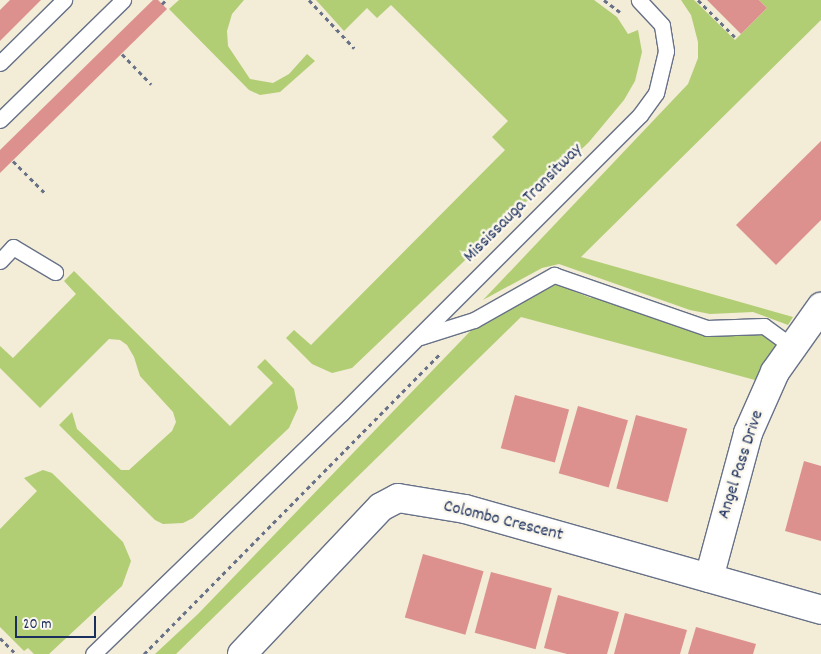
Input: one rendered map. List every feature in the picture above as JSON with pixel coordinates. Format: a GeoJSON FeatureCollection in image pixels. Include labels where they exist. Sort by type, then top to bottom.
{"type":"FeatureCollection","features":[{"type":"Feature","properties":{"kind":"street","name":"Angel Pass Drive"},"geometry":{"type":"LineString","coordinates":[[708,578],[748,434],[775,372],[821,307]]}},
{"type":"Feature","properties":{"kind":"street","name":"Colombo Crescent"},"geometry":{"type":"LineString","coordinates":[[242,654],[381,507],[398,498],[465,509],[821,610]]}},
{"type":"Feature","properties":{"kind":"lane"},"geometry":{"type":"LineString","coordinates":[[0,63],[64,0]]}},
{"type":"Feature","properties":{"kind":"lane"},"geometry":{"type":"LineString","coordinates":[[0,120],[123,0]]}},
{"type":"Feature","properties":{"kind":"lane","name":"Mississauga Transitway"},"geometry":{"type":"LineString","coordinates":[[93,654],[342,413],[640,115],[656,93],[666,51],[662,25],[639,0]]}},
{"type":"Feature","properties":{"kind":"lane"},"geometry":{"type":"LineString","coordinates":[[0,261],[13,247],[55,272]]}},
{"type":"Feature","properties":{"kind":"lane"},"geometry":{"type":"LineString","coordinates":[[417,338],[474,320],[554,275],[707,328],[764,326],[792,346]]}},
{"type":"Feature","properties":{"kind":"path"},"geometry":{"type":"LineString","coordinates":[[162,4],[166,0]]}},
{"type":"Feature","properties":{"kind":"path"},"geometry":{"type":"LineString","coordinates":[[309,0],[354,48]]}},
{"type":"Feature","properties":{"kind":"path"},"geometry":{"type":"LineString","coordinates":[[604,0],[624,16]]}},
{"type":"Feature","properties":{"kind":"path"},"geometry":{"type":"LineString","coordinates":[[698,0],[735,37]]}},
{"type":"Feature","properties":{"kind":"path"},"geometry":{"type":"LineString","coordinates":[[122,54],[151,84]]}},
{"type":"Feature","properties":{"kind":"path"},"geometry":{"type":"LineString","coordinates":[[12,161],[44,193]]}},
{"type":"Feature","properties":{"kind":"path"},"geometry":{"type":"LineString","coordinates":[[144,654],[474,320]]}},
{"type":"Feature","properties":{"kind":"path"},"geometry":{"type":"LineString","coordinates":[[0,638],[16,654]]}},
{"type":"Feature","properties":{"kind":"green space"},"geometry":{"type":"Polygon","coordinates":[[[179,0],[244,0],[232,14],[227,31],[228,46],[250,79],[273,83],[289,74],[307,54],[315,61],[280,92],[260,95],[249,90],[169,9],[179,0]]]}},
{"type":"Feature","properties":{"kind":"green space"},"geometry":{"type":"Polygon","coordinates":[[[316,0],[594,0],[617,17],[628,34],[638,30],[642,52],[635,81],[624,100],[589,142],[352,368],[332,373],[312,364],[286,338],[294,330],[311,345],[505,150],[492,137],[508,121],[391,5],[377,18],[367,8],[344,31],[316,0]]]}},
{"type":"Feature","properties":{"kind":"green space"},"geometry":{"type":"Polygon","coordinates":[[[681,0],[694,0],[735,40],[767,8],[759,0],[821,0],[821,20],[581,257],[793,317],[788,325],[753,312],[710,314],[690,310],[559,264],[542,268],[483,300],[688,84],[698,58],[698,42],[691,15],[681,0]]]}},
{"type":"Feature","properties":{"kind":"green space"},"geometry":{"type":"Polygon","coordinates":[[[74,271],[230,426],[273,383],[257,367],[265,359],[294,389],[298,408],[289,428],[193,518],[183,523],[163,524],[155,520],[59,425],[72,412],[77,429],[121,470],[129,470],[172,431],[176,422],[173,412],[140,376],[134,357],[127,345],[120,340],[109,339],[40,408],[0,368],[0,346],[13,358],[76,294],[64,281],[74,271]]]}},
{"type":"Feature","properties":{"kind":"green space"},"geometry":{"type":"Polygon","coordinates":[[[544,282],[575,285],[573,291],[591,298],[594,293],[697,325],[742,324],[779,341],[755,380],[521,317],[176,654],[155,654],[198,614],[482,319],[544,282]]]}},
{"type":"Feature","properties":{"kind":"green space"},"geometry":{"type":"Polygon","coordinates":[[[43,470],[52,473],[123,542],[131,561],[122,586],[49,654],[34,654],[28,648],[24,651],[0,627],[0,529],[37,491],[24,478],[43,470]]]}},
{"type":"Feature","properties":{"kind":"building"},"geometry":{"type":"Polygon","coordinates":[[[10,0],[41,0],[0,41],[0,10],[10,0]]]}},
{"type":"Feature","properties":{"kind":"building"},"geometry":{"type":"Polygon","coordinates":[[[153,0],[158,0],[167,9],[0,173],[0,150],[153,0]]]}},
{"type":"Feature","properties":{"kind":"building"},"geometry":{"type":"Polygon","coordinates":[[[707,0],[759,0],[767,8],[741,34],[707,0]]]}},
{"type":"Feature","properties":{"kind":"building"},"geometry":{"type":"Polygon","coordinates":[[[821,141],[821,220],[776,265],[736,225],[821,141]]]}},
{"type":"Feature","properties":{"kind":"building"},"geometry":{"type":"Polygon","coordinates":[[[515,395],[569,409],[555,463],[501,448],[515,395]]]}},
{"type":"Feature","properties":{"kind":"building"},"geometry":{"type":"Polygon","coordinates":[[[578,406],[628,420],[609,488],[559,473],[578,406]]]}},
{"type":"Feature","properties":{"kind":"building"},"geometry":{"type":"Polygon","coordinates":[[[636,415],[687,429],[668,502],[616,488],[636,415]]]}},
{"type":"Feature","properties":{"kind":"building"},"geometry":{"type":"Polygon","coordinates":[[[804,461],[821,466],[821,541],[785,531],[804,461]]]}},
{"type":"Feature","properties":{"kind":"building"},"geometry":{"type":"Polygon","coordinates":[[[423,554],[484,571],[465,635],[405,617],[423,554]]]}},
{"type":"Feature","properties":{"kind":"building"},"geometry":{"type":"Polygon","coordinates":[[[491,572],[552,588],[536,649],[475,633],[491,572]]]}},
{"type":"Feature","properties":{"kind":"building"},"geometry":{"type":"Polygon","coordinates":[[[558,595],[619,612],[607,654],[567,654],[544,648],[558,595]]]}},
{"type":"Feature","properties":{"kind":"building"},"geometry":{"type":"Polygon","coordinates":[[[625,613],[687,630],[680,654],[614,654],[625,613]]]}},
{"type":"Feature","properties":{"kind":"building"},"geometry":{"type":"Polygon","coordinates":[[[696,627],[756,644],[753,654],[688,654],[696,627]]]}}]}
